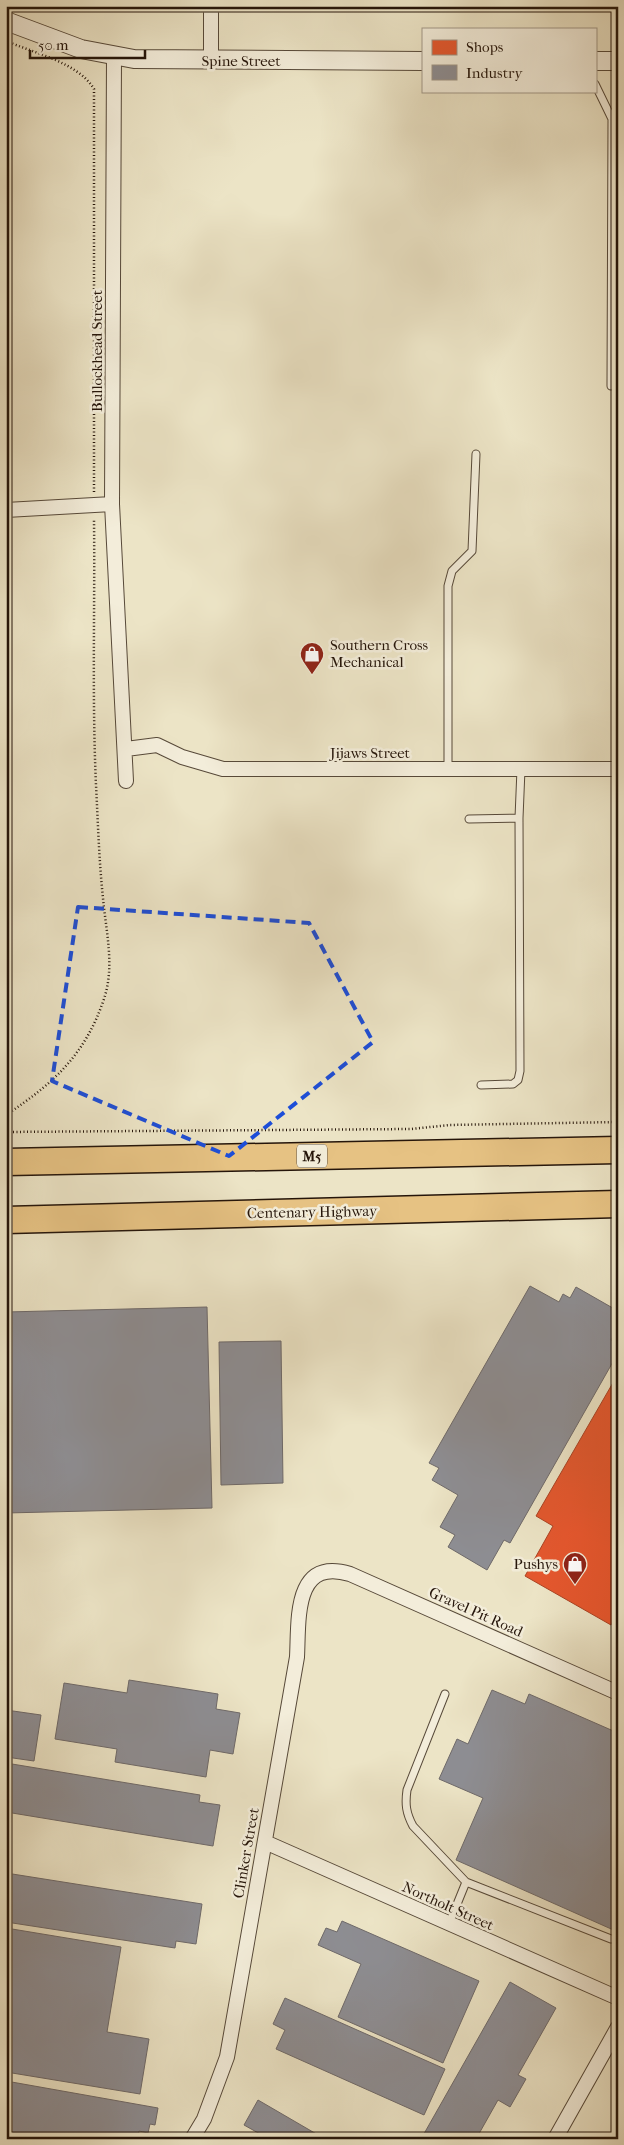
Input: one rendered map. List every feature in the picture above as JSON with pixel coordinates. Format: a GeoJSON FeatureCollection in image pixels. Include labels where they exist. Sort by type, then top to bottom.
{"type":"FeatureCollection","features":[{"type":"Feature","properties":{"kind":"highway","name":"M5"},"geometry":{"type":"LineString","coordinates":[[6,1162],[618,1150]]}},
{"type":"Feature","properties":{"kind":"highway","name":"Centenary Highway"},"geometry":{"type":"LineString","coordinates":[[6,1220],[618,1204]]}},
{"type":"Feature","properties":{"kind":"street"},"geometry":{"type":"LineString","coordinates":[[211,6],[211,61]]}},
{"type":"Feature","properties":{"kind":"street","name":"Spine Street"},"geometry":{"type":"LineString","coordinates":[[6,21],[81,49],[114,56],[163,61],[422,61]]}},
{"type":"Feature","properties":{"kind":"street","name":"Bullockhead Street"},"geometry":{"type":"LineString","coordinates":[[114,56],[112,504],[126,749]]}},
{"type":"Feature","properties":{"kind":"street"},"geometry":{"type":"LineString","coordinates":[[596,61],[618,61]]}},
{"type":"Feature","properties":{"kind":"street"},"geometry":{"type":"LineString","coordinates":[[6,510],[112,504]]}},
{"type":"Feature","properties":{"kind":"street","name":"Jijaws Street"},"geometry":{"type":"LineString","coordinates":[[126,749],[157,745],[182,757],[223,769],[618,769]]}},
{"type":"Feature","properties":{"kind":"street"},"geometry":{"type":"LineString","coordinates":[[126,749],[126,781]]}},
{"type":"Feature","properties":{"kind":"street","name":"Gravel Pit Road"},"geometry":{"type":"LineString","coordinates":[[320,1573],[338,1570],[350,1574],[618,1693]]}},
{"type":"Feature","properties":{"kind":"street","name":"Clinker Street"},"geometry":{"type":"LineString","coordinates":[[192,2139],[204,2119],[227,2057],[297,1657],[300,1601],[309,1583],[320,1573]]}},
{"type":"Feature","properties":{"kind":"street","name":"Northolt Street"},"geometry":{"type":"LineString","coordinates":[[265,1842],[618,1998]]}},
{"type":"Feature","properties":{"kind":"street"},"geometry":{"type":"LineString","coordinates":[[555,2139],[618,2027]]}},
{"type":"Feature","properties":{"kind":"lane"},"geometry":{"type":"LineString","coordinates":[[596,86],[612,119]]}},
{"type":"Feature","properties":{"kind":"lane"},"geometry":{"type":"LineString","coordinates":[[610,386],[612,119],[618,105]]}},
{"type":"Feature","properties":{"kind":"lane"},"geometry":{"type":"LineString","coordinates":[[448,769],[448,586],[452,571],[472,551],[476,454]]}},
{"type":"Feature","properties":{"kind":"lane"},"geometry":{"type":"LineString","coordinates":[[481,1085],[514,1084],[518,1080],[520,1071],[519,818],[521,769]]}},
{"type":"Feature","properties":{"kind":"lane"},"geometry":{"type":"LineString","coordinates":[[469,818],[519,818]]}},
{"type":"Feature","properties":{"kind":"lane"},"geometry":{"type":"LineString","coordinates":[[445,1694],[406,1790],[407,1815],[413,1826],[466,1882],[612,1940]]}},
{"type":"Feature","properties":{"kind":"lane"},"geometry":{"type":"LineString","coordinates":[[449,1924],[466,1882]]}},
{"type":"Feature","properties":{"kind":"path"},"geometry":{"type":"LineString","coordinates":[[6,41],[78,70],[89,79],[94,89],[96,781],[103,899],[110,966],[104,998],[88,1037],[65,1070],[32,1098],[6,1115]]}},
{"type":"Feature","properties":{"kind":"path"},"geometry":{"type":"LineString","coordinates":[[6,1132],[411,1129],[450,1126],[618,1122]]}},
{"type":"Feature","properties":{"kind":"highlighted area"},"geometry":{"type":"Polygon","coordinates":[[[78,907],[309,923],[373,1042],[229,1156],[52,1081],[78,907]]]}},
{"type":"Feature","properties":{"kind":"building: Shops"},"geometry":{"type":"Polygon","coordinates":[[[618,1374],[618,1612],[611,1625],[525,1576],[553,1526],[536,1516],[618,1374]]]}},
{"type":"Feature","properties":{"kind":"building: Industry"},"geometry":{"type":"Polygon","coordinates":[[[530,1286],[559,1302],[563,1294],[570,1298],[576,1287],[618,1311],[618,1328],[611,1340],[618,1344],[618,1353],[510,1543],[504,1540],[487,1570],[448,1547],[455,1535],[440,1527],[458,1495],[432,1480],[439,1468],[429,1463],[530,1286]]]}},
{"type":"Feature","properties":{"kind":"building: Industry"},"geometry":{"type":"Polygon","coordinates":[[[207,1307],[212,1508],[6,1513],[6,1312],[207,1307]]]}},
{"type":"Feature","properties":{"kind":"building: Industry"},"geometry":{"type":"Polygon","coordinates":[[[281,1341],[283,1483],[221,1485],[219,1342],[281,1341]]]}},
{"type":"Feature","properties":{"kind":"building: Industry"},"geometry":{"type":"Polygon","coordinates":[[[129,1680],[218,1694],[216,1709],[240,1713],[233,1754],[210,1750],[206,1777],[115,1762],[117,1749],[55,1739],[64,1683],[127,1693],[129,1680]]]}},
{"type":"Feature","properties":{"kind":"building: Industry"},"geometry":{"type":"Polygon","coordinates":[[[492,1690],[525,1704],[529,1694],[618,1733],[618,1932],[456,1860],[483,1798],[439,1779],[457,1739],[468,1744],[492,1690]]]}},
{"type":"Feature","properties":{"kind":"building: Industry"},"geometry":{"type":"Polygon","coordinates":[[[6,1710],[41,1715],[34,1761],[6,1757],[6,1710]]]}},
{"type":"Feature","properties":{"kind":"building: Industry"},"geometry":{"type":"Polygon","coordinates":[[[12,1764],[200,1795],[199,1802],[220,1805],[213,1846],[6,1812],[12,1764]]]}},
{"type":"Feature","properties":{"kind":"building: Industry"},"geometry":{"type":"Polygon","coordinates":[[[6,1873],[202,1904],[196,1944],[176,1941],[175,1948],[6,1922],[6,1873]]]}},
{"type":"Feature","properties":{"kind":"building: Industry"},"geometry":{"type":"Polygon","coordinates":[[[342,1921],[479,1981],[443,2063],[338,2017],[361,1964],[318,1945],[326,1928],[337,1932],[342,1921]]]}},
{"type":"Feature","properties":{"kind":"building: Industry"},"geometry":{"type":"Polygon","coordinates":[[[6,1928],[121,1947],[107,2032],[149,2039],[140,2094],[6,2072],[6,1928]]]}},
{"type":"Feature","properties":{"kind":"building: Industry"},"geometry":{"type":"Polygon","coordinates":[[[510,1982],[556,2008],[518,2075],[526,2079],[510,2107],[498,2100],[476,2139],[421,2139],[510,1982]]]}},
{"type":"Feature","properties":{"kind":"building: Industry"},"geometry":{"type":"Polygon","coordinates":[[[285,1998],[445,2069],[424,2115],[276,2049],[285,2030],[273,2024],[285,1998]]]}},
{"type":"Feature","properties":{"kind":"building: Industry"},"geometry":{"type":"Polygon","coordinates":[[[6,2081],[158,2108],[155,2125],[150,2124],[148,2133],[139,2131],[138,2139],[6,2139],[6,2081]]]}},
{"type":"Feature","properties":{"kind":"building: Industry"},"geometry":{"type":"Polygon","coordinates":[[[258,2100],[325,2139],[269,2139],[244,2125],[258,2100]]]}},
{"type":"Feature","properties":{"kind":"place","name":"Southern Cross Mechanical"},"geometry":{"type":"Point","coordinates":[312,675]}},
{"type":"Feature","properties":{"kind":"place","name":"Pushys"},"geometry":{"type":"Point","coordinates":[575,1585]}}]}
